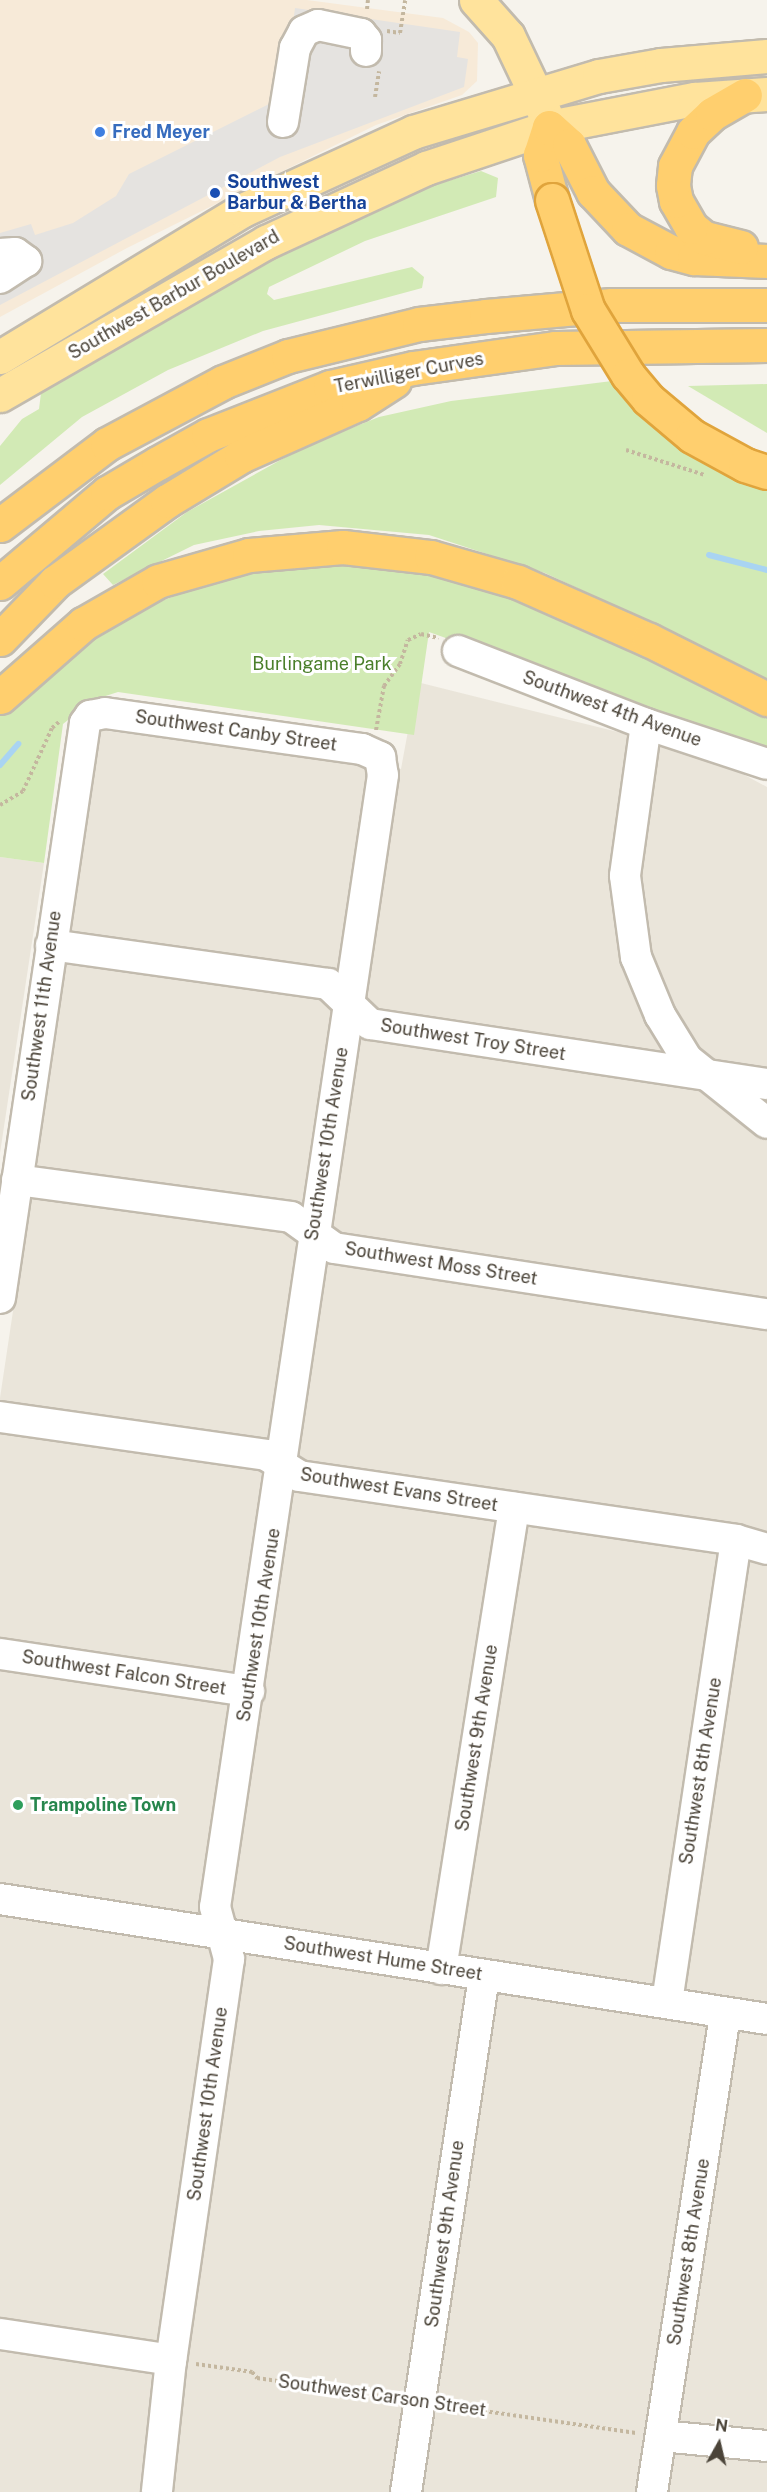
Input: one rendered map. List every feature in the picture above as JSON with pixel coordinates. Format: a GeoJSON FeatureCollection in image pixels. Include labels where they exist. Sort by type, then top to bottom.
{"type":"FeatureCollection","features":[{"type":"Feature","properties":{"kind":"highway"},"geometry":{"type":"LineString","coordinates":[[756,94],[712,114],[693,132],[675,166],[673,185],[683,217],[704,238],[733,247],[767,248]]}},
{"type":"Feature","properties":{"kind":"highway"},"geometry":{"type":"LineString","coordinates":[[767,261],[694,258],[670,252],[628,229],[593,192],[569,145],[549,127],[540,155],[552,200],[588,310],[628,375],[648,399],[692,436],[767,472]]}},
{"type":"Feature","properties":{"kind":"highway"},"geometry":{"type":"LineString","coordinates":[[0,525],[107,444],[223,382],[288,356],[419,324],[486,316],[612,305],[767,305]]}},
{"type":"Feature","properties":{"kind":"highway","name":"Terwilliger Curves"},"geometry":{"type":"LineString","coordinates":[[0,583],[107,493],[208,435],[330,387],[413,368],[555,348],[767,345]]}},
{"type":"Feature","properties":{"kind":"highway"},"geometry":{"type":"LineString","coordinates":[[0,639],[55,582],[167,501],[241,456],[358,404],[413,368]]}},
{"type":"Feature","properties":{"kind":"highway"},"geometry":{"type":"LineString","coordinates":[[0,697],[83,624],[133,592],[184,571],[276,551],[343,547],[459,563],[534,588],[649,640],[767,699]]}},
{"type":"Feature","properties":{"kind":"main road"},"geometry":{"type":"LineString","coordinates":[[476,0],[508,36],[536,92],[549,127]]}},
{"type":"Feature","properties":{"kind":"main road","name":"Southwest Barbur Boulevard"},"geometry":{"type":"LineString","coordinates":[[0,357],[286,188],[413,132],[536,92],[661,65],[767,56]]}},
{"type":"Feature","properties":{"kind":"main road","name":"Southwest Barbur Boulevard"},"geometry":{"type":"LineString","coordinates":[[0,395],[312,218],[426,168],[549,127],[646,106],[756,94]]}},
{"type":"Feature","properties":{"kind":"street"},"geometry":{"type":"LineString","coordinates":[[283,122],[294,48],[304,31],[318,25],[361,34],[366,40],[375,41]]}},
{"type":"Feature","properties":{"kind":"street"},"geometry":{"type":"LineString","coordinates":[[0,254],[15,253],[26,261],[0,278]]}},
{"type":"Feature","properties":{"kind":"street","name":"Southwest 4th Avenue"},"geometry":{"type":"LineString","coordinates":[[458,651],[646,724],[767,764]]}},
{"type":"Feature","properties":{"kind":"street","name":"Southwest Canby Street"},"geometry":{"type":"LineString","coordinates":[[90,716],[105,713],[362,749],[380,757]]}},
{"type":"Feature","properties":{"kind":"street","name":"Southwest 11th Avenue"},"geometry":{"type":"LineString","coordinates":[[0,1298],[82,730],[90,716]]}},
{"type":"Feature","properties":{"kind":"street"},"geometry":{"type":"LineString","coordinates":[[646,724],[626,850],[630,930],[647,989],[681,1052],[705,1075],[767,1123]]}},
{"type":"Feature","properties":{"kind":"street","name":"Southwest 10th Avenue"},"geometry":{"type":"LineString","coordinates":[[157,2492],[171,2360],[229,1959],[215,1907],[283,1466],[313,1232],[383,775],[380,757]]}},
{"type":"Feature","properties":{"kind":"street","name":"Southwest Troy Street"},"geometry":{"type":"LineString","coordinates":[[51,945],[328,984],[370,1024],[767,1084]]}},
{"type":"Feature","properties":{"kind":"street","name":"Southwest Moss Street"},"geometry":{"type":"LineString","coordinates":[[17,1180],[291,1217],[334,1248],[767,1314]]}},
{"type":"Feature","properties":{"kind":"street","name":"Southwest Evans Street"},"geometry":{"type":"LineString","coordinates":[[0,1417],[266,1455],[299,1476],[736,1540],[767,1549]]}},
{"type":"Feature","properties":{"kind":"street","name":"Southwest 9th Avenue"},"geometry":{"type":"LineString","coordinates":[[441,1968],[514,1508]]}},
{"type":"Feature","properties":{"kind":"street","name":"Southwest 8th Avenue"},"geometry":{"type":"LineString","coordinates":[[667,2002],[736,1540]]}},
{"type":"Feature","properties":{"kind":"street","name":"Southwest Falcon Street"},"geometry":{"type":"LineString","coordinates":[[0,1654],[249,1691]]}},
{"type":"Feature","properties":{"kind":"street","name":"Southwest Hume Street"},"geometry":{"type":"LineString","coordinates":[[0,1899],[767,2019]]}},
{"type":"Feature","properties":{"kind":"street","name":"Southwest 9th Avenue"},"geometry":{"type":"LineString","coordinates":[[406,2492],[484,1976]]}},
{"type":"Feature","properties":{"kind":"street","name":"Southwest 8th Avenue"},"geometry":{"type":"LineString","coordinates":[[652,2492],[725,2013]]}},
{"type":"Feature","properties":{"kind":"street"},"geometry":{"type":"LineString","coordinates":[[0,2334],[171,2360]]}},
{"type":"Feature","properties":{"kind":"street"},"geometry":{"type":"LineString","coordinates":[[661,2436],[767,2446]]}},
{"type":"Feature","properties":{"kind":"path"},"geometry":{"type":"LineString","coordinates":[[367,9],[368,0]]}},
{"type":"Feature","properties":{"kind":"path"},"geometry":{"type":"LineString","coordinates":[[375,41],[400,33],[405,0]]}},
{"type":"Feature","properties":{"kind":"path"},"geometry":{"type":"LineString","coordinates":[[626,450],[712,478]]}},
{"type":"Feature","properties":{"kind":"path"},"geometry":{"type":"LineString","coordinates":[[380,757],[375,735],[384,686],[400,664],[408,640],[421,634],[446,639],[458,651]]}},
{"type":"Feature","properties":{"kind":"path"},"geometry":{"type":"LineString","coordinates":[[0,805],[23,791],[52,728],[69,716],[90,716]]}},
{"type":"Feature","properties":{"kind":"path","name":"Southwest Carson Street"},"geometry":{"type":"LineString","coordinates":[[171,2360],[252,2372],[257,2378],[661,2436]]}},
{"type":"Feature","properties":{"kind":"shaded area"},"geometry":{"type":"Polygon","coordinates":[[[0,0],[307,0],[443,18],[469,32],[478,43],[477,81],[462,95],[376,125],[127,248],[0,317],[0,0]]]}},
{"type":"Feature","properties":{"kind":"shaded area"},"geometry":{"type":"Polygon","coordinates":[[[295,8],[460,32],[457,57],[468,59],[464,87],[280,157],[0,305],[0,233],[31,224],[35,235],[73,223],[116,196],[129,174],[283,97],[295,8]]]}},
{"type":"Feature","properties":{"kind":"shaded area"},"geometry":{"type":"Polygon","coordinates":[[[417,682],[626,734],[730,767],[767,787],[767,2492],[0,2492],[0,1398],[100,730],[401,769],[417,682]]]}},
{"type":"Feature","properties":{"kind":"shaded area"},"geometry":{"type":"Polygon","coordinates":[[[0,857],[44,863],[0,1153],[0,857]]]}},
{"type":"Feature","properties":{"kind":"green space"},"geometry":{"type":"Polygon","coordinates":[[[481,171],[498,178],[496,197],[365,241],[269,287],[267,294],[274,300],[412,267],[424,277],[422,288],[263,331],[168,370],[82,417],[0,485],[0,446],[22,419],[39,409],[41,393],[251,269],[345,221],[428,187],[481,171]]]}},
{"type":"Feature","properties":{"kind":"green space","name":"Burlingame Park"},"geometry":{"type":"Polygon","coordinates":[[[612,381],[631,404],[767,488],[767,753],[429,632],[414,735],[118,692],[93,700],[63,724],[44,863],[0,857],[0,716],[48,665],[124,615],[204,585],[263,571],[378,562],[489,584],[642,655],[656,625],[545,573],[429,535],[319,525],[259,531],[194,545],[113,585],[103,574],[187,512],[304,447],[379,417],[451,401],[612,381]]]}},
{"type":"Feature","properties":{"kind":"green space"},"geometry":{"type":"Polygon","coordinates":[[[767,384],[767,433],[688,386],[767,384]]]}},
{"type":"Feature","properties":{"kind":"waterway"},"geometry":{"type":"LineString","coordinates":[[709,555],[767,570]]}},
{"type":"Feature","properties":{"kind":"waterway"},"geometry":{"type":"LineString","coordinates":[[0,765],[18,744]]}},
{"type":"Feature","properties":{"kind":"place","name":"Fred Meyer"},"geometry":{"type":"Point","coordinates":[100,132]}},
{"type":"Feature","properties":{"kind":"place","name":"Southwest Barbur & Bertha"},"geometry":{"type":"Point","coordinates":[215,193]}},
{"type":"Feature","properties":{"kind":"place","name":"Trampoline Town"},"geometry":{"type":"Point","coordinates":[18,1805]}}]}
